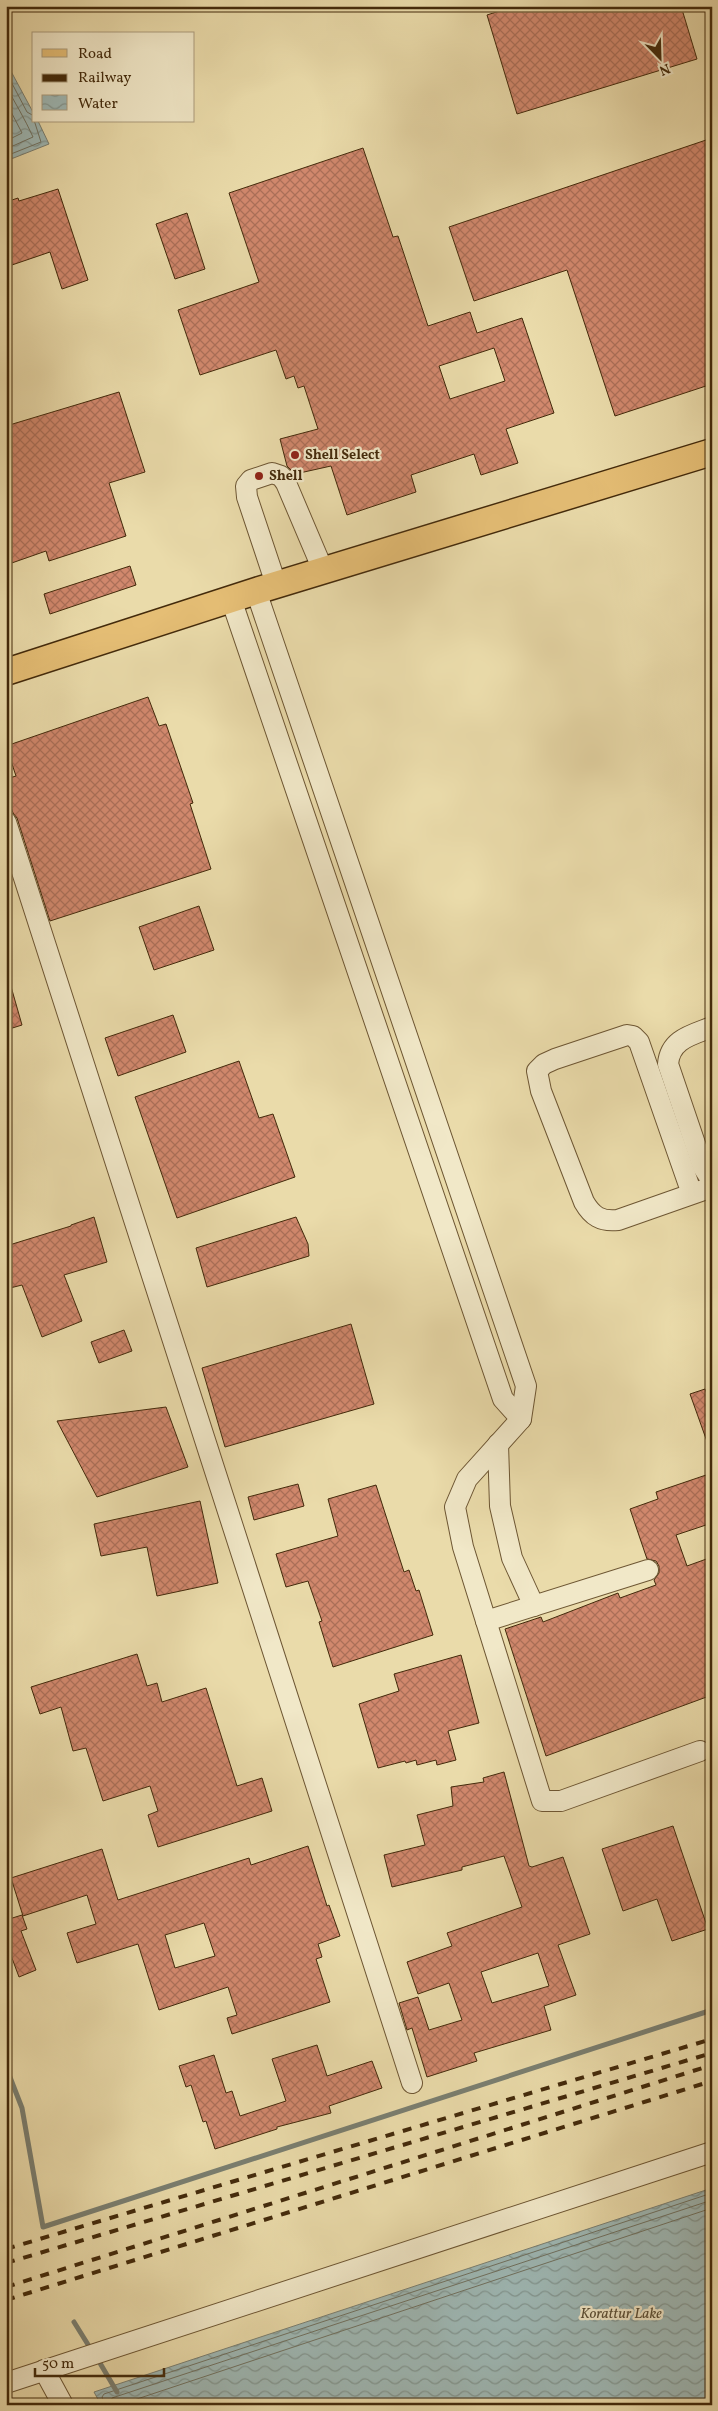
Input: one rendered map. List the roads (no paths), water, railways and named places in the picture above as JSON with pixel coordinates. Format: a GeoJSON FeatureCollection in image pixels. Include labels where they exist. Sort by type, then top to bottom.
{"type":"FeatureCollection","features":[{"type":"Feature","properties":{"kind":"main road"},"geometry":{"type":"LineString","coordinates":[[6,690],[323,570],[712,452]]}},
{"type":"Feature","properties":{"kind":"main road"},"geometry":{"type":"LineString","coordinates":[[6,672],[252,598],[712,471]]}},
{"type":"Feature","properties":{"kind":"street"},"geometry":{"type":"LineString","coordinates":[[323,570],[286,483],[280,476],[272,473],[251,480],[246,486],[252,598],[332,892],[503,1399],[521,1419]]}},
{"type":"Feature","properties":{"kind":"street"},"geometry":{"type":"LineString","coordinates":[[252,598],[356,884],[526,1386],[521,1419],[468,1479],[455,1507],[463,1547],[542,1801],[561,1801],[700,1751]]}},
{"type":"Feature","properties":{"kind":"street"},"geometry":{"type":"LineString","coordinates":[[6,822],[412,2083]]}},
{"type":"Feature","properties":{"kind":"street"},"geometry":{"type":"LineString","coordinates":[[332,892],[356,884]]}},
{"type":"Feature","properties":{"kind":"street"},"geometry":{"type":"LineString","coordinates":[[712,1027],[684,1038],[675,1044],[669,1054],[668,1064],[703,1167],[712,1181]]}},
{"type":"Feature","properties":{"kind":"street"},"geometry":{"type":"LineString","coordinates":[[692,1194],[639,1042],[633,1036],[627,1035],[555,1059],[544,1064],[537,1071],[541,1091],[584,1202],[593,1216],[609,1221],[618,1220],[712,1187]]}},
{"type":"Feature","properties":{"kind":"street"},"geometry":{"type":"LineString","coordinates":[[457,1261],[482,1253]]}},
{"type":"Feature","properties":{"kind":"street"},"geometry":{"type":"LineString","coordinates":[[498,1444],[500,1506],[512,1558],[534,1606]]}},
{"type":"Feature","properties":{"kind":"street"},"geometry":{"type":"LineString","coordinates":[[486,1621],[648,1570]]}},
{"type":"Feature","properties":{"kind":"street"},"geometry":{"type":"LineString","coordinates":[[6,2383],[712,2152]]}},
{"type":"Feature","properties":{"kind":"street"},"geometry":{"type":"LineString","coordinates":[[44,2370],[63,2405]]}},
{"type":"Feature","properties":{"kind":"water"},"geometry":{"type":"Polygon","coordinates":[[[6,62],[32,110],[32,122],[38,122],[49,144],[6,161],[6,62]]]}},
{"type":"Feature","properties":{"kind":"water","name":"Korattur Lake"},"geometry":{"type":"Polygon","coordinates":[[[712,2188],[712,2405],[101,2405],[94,2392],[712,2188]]]}},
{"type":"Feature","properties":{"kind":"waterway"},"geometry":{"type":"LineString","coordinates":[[6,2067],[22,2108],[43,2227],[712,2010]]}},
{"type":"Feature","properties":{"kind":"waterway"},"geometry":{"type":"LineString","coordinates":[[74,2322],[92,2351]]}},
{"type":"Feature","properties":{"kind":"waterway"},"geometry":{"type":"LineString","coordinates":[[97,2358],[117,2392]]}},
{"type":"Feature","properties":{"kind":"railway"},"geometry":{"type":"LineString","coordinates":[[6,2249],[712,2039]]}},
{"type":"Feature","properties":{"kind":"railway"},"geometry":{"type":"LineString","coordinates":[[6,2263],[712,2053]]}},
{"type":"Feature","properties":{"kind":"railway"},"geometry":{"type":"LineString","coordinates":[[6,2287],[712,2065]]}},
{"type":"Feature","properties":{"kind":"railway"},"geometry":{"type":"LineString","coordinates":[[6,2300],[712,2081]]}},
{"type":"Feature","properties":{"kind":"place","name":"Shell Select"},"geometry":{"type":"Point","coordinates":[295,455]}},
{"type":"Feature","properties":{"kind":"place","name":"Shell"},"geometry":{"type":"Point","coordinates":[259,476]}}]}
